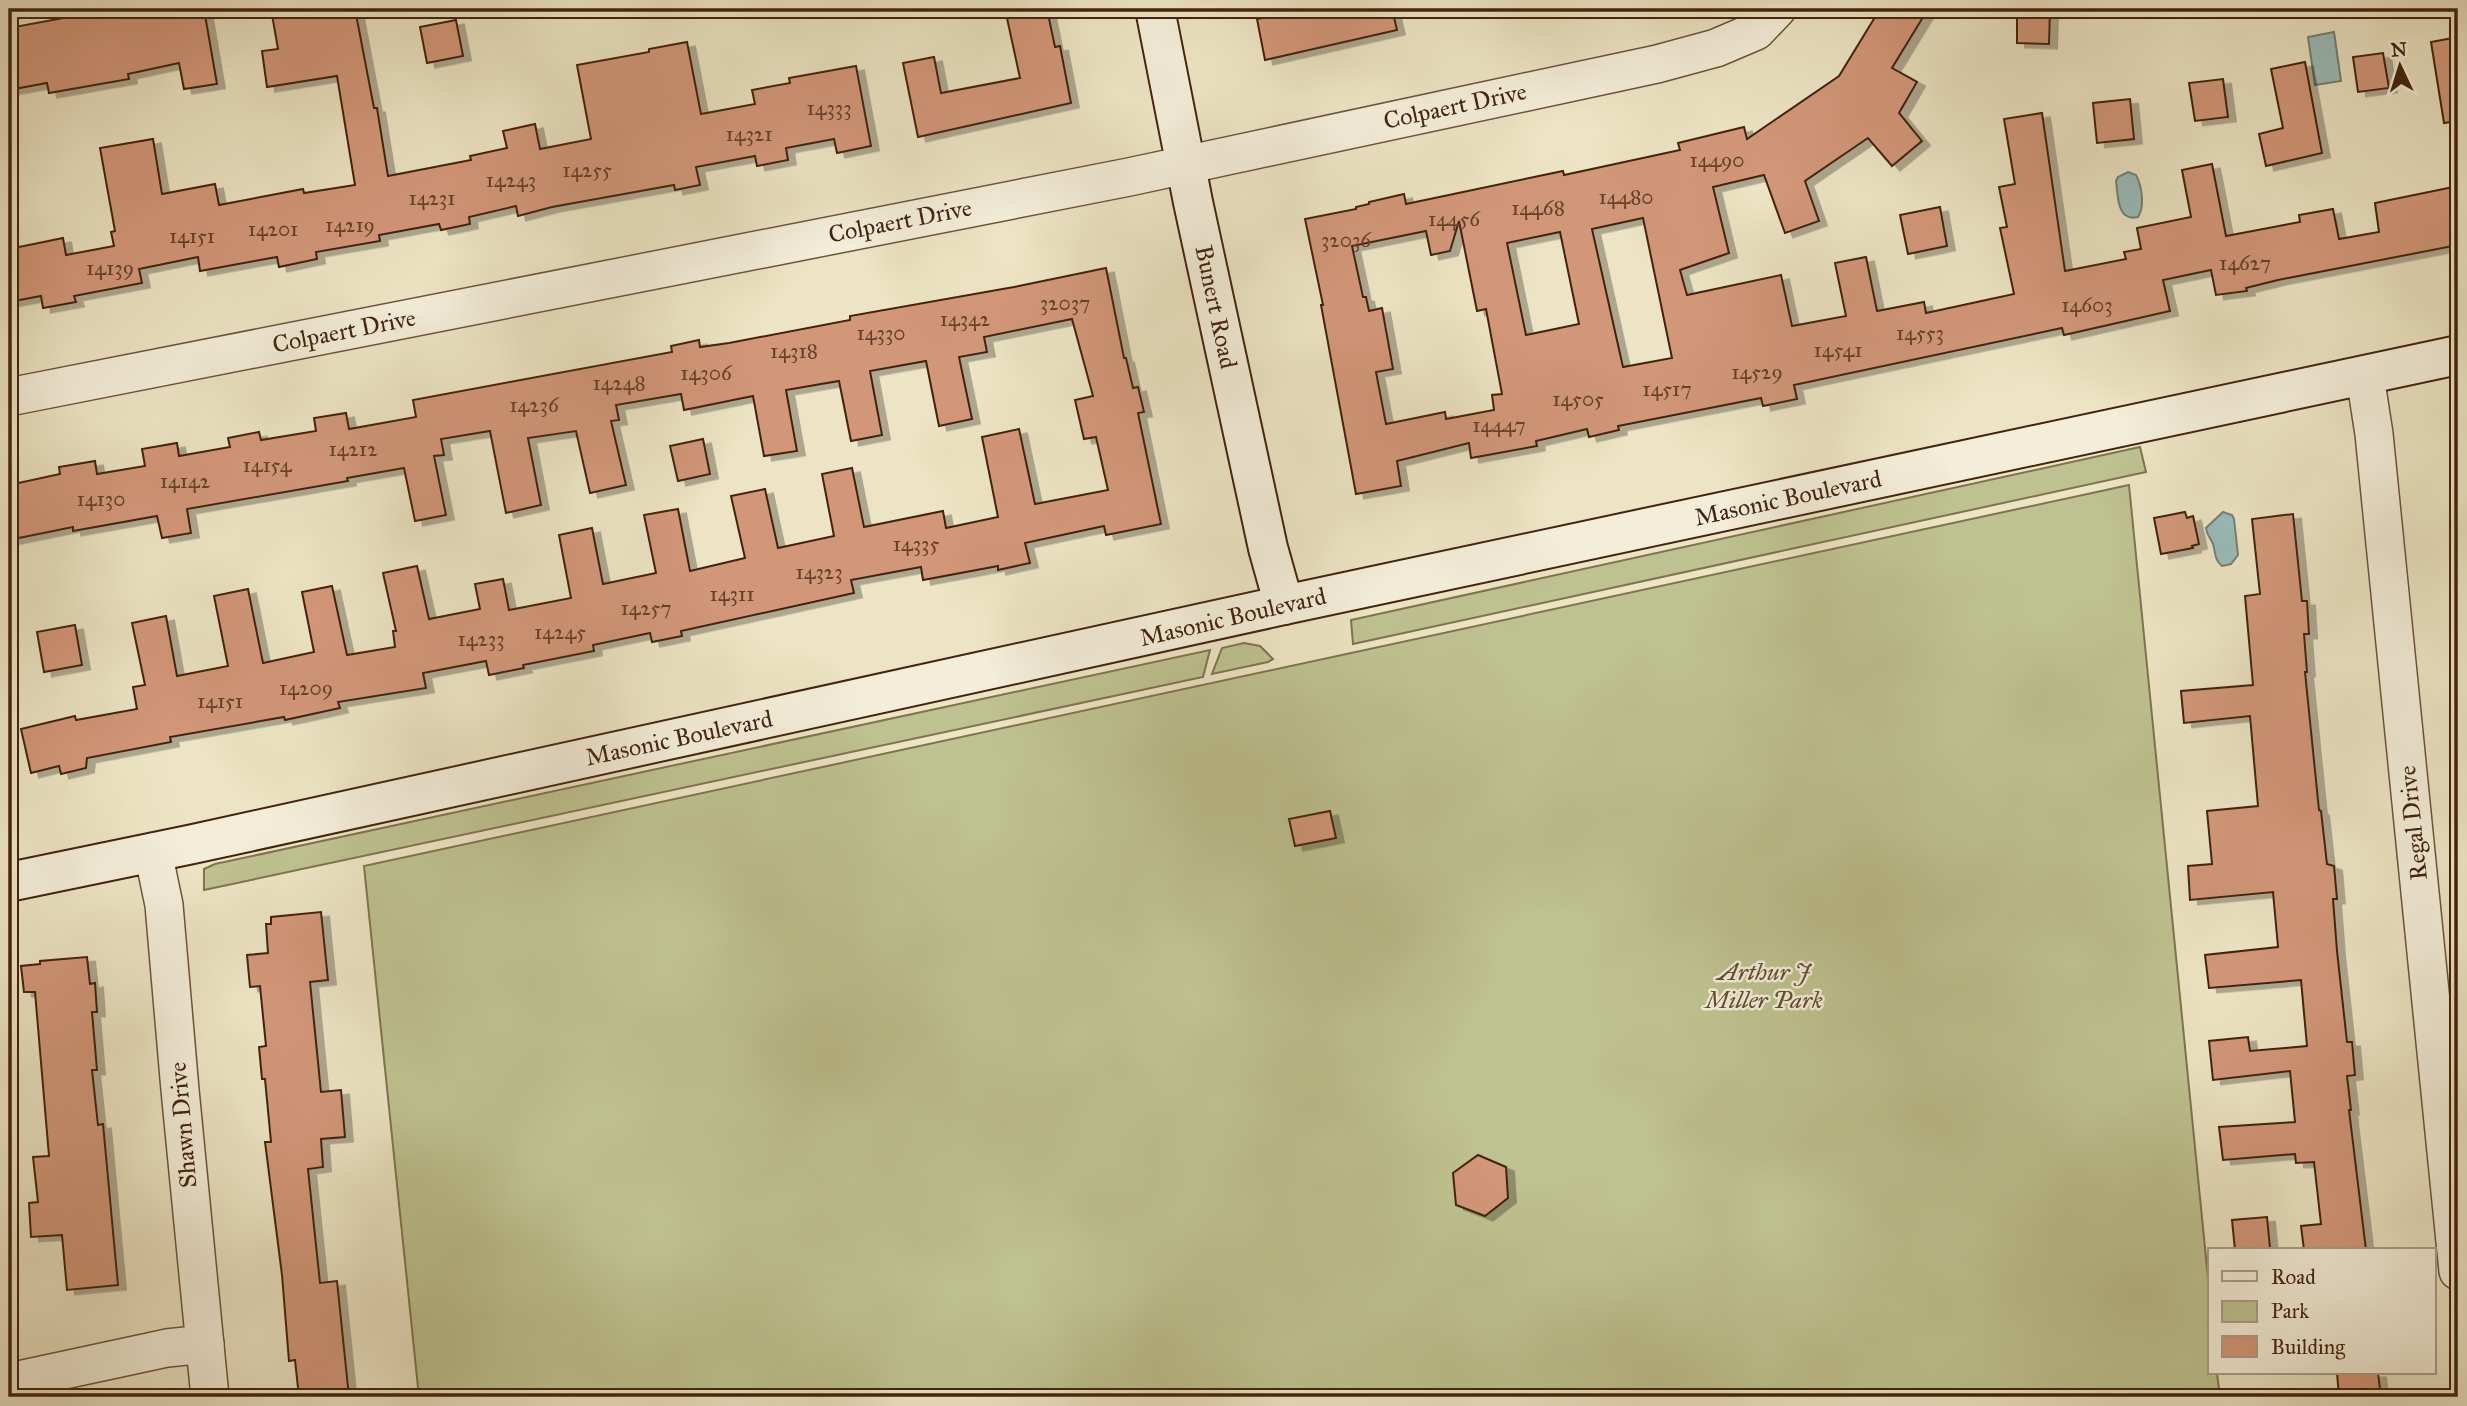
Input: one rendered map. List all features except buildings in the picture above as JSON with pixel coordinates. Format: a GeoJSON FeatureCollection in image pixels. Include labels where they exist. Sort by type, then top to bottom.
{"type":"FeatureCollection","features":[{"type":"Feature","properties":{"kind":"street","name":"Bunert Road"},"geometry":{"type":"LineString","coordinates":[[1154,9],[1268,548],[1284,604]]}},
{"type":"Feature","properties":{"kind":"street","name":"Colpaert Drive"},"geometry":{"type":"LineString","coordinates":[[9,397],[1185,164],[1657,64],[1716,48],[1756,31],[1777,9]]}},
{"type":"Feature","properties":{"kind":"street","name":"Masonic Boulevard"},"geometry":{"type":"LineString","coordinates":[[9,882],[1284,604],[2458,355]]}},
{"type":"Feature","properties":{"kind":"street","name":"Regal Drive"},"geometry":{"type":"LineString","coordinates":[[2365,376],[2374,434],[2458,1271]]}},
{"type":"Feature","properties":{"kind":"street","name":"Shawn Drive"},"geometry":{"type":"LineString","coordinates":[[153,852],[164,905],[210,1397]]}},
{"type":"Feature","properties":{"kind":"street"},"geometry":{"type":"LineString","coordinates":[[9,1382],[167,1348],[205,1344]]}},
{"type":"Feature","properties":{"kind":"green space"},"geometry":{"type":"Polygon","coordinates":[[[2140,447],[2146,472],[1353,644],[1351,620],[2140,447]]]}},
{"type":"Feature","properties":{"kind":"green space","name":"Arthur J Miller Park"},"geometry":{"type":"Polygon","coordinates":[[[2129,485],[2208,1278],[2208,1374],[2217,1374],[2220,1397],[419,1397],[364,866],[2129,485]]]}},
{"type":"Feature","properties":{"kind":"green space"},"geometry":{"type":"Polygon","coordinates":[[[1244,643],[1260,646],[1273,659],[1212,674],[1222,648],[1244,643]]]}},
{"type":"Feature","properties":{"kind":"green space"},"geometry":{"type":"Polygon","coordinates":[[[1210,650],[1203,677],[204,890],[204,869],[215,864],[1210,650]]]}},
{"type":"Feature","properties":{"kind":"water"},"geometry":{"type":"Polygon","coordinates":[[[2334,32],[2341,81],[2315,85],[2308,37],[2334,32]]]}},
{"type":"Feature","properties":{"kind":"water"},"geometry":{"type":"Polygon","coordinates":[[[2128,172],[2136,175],[2142,202],[2138,217],[2131,218],[2122,212],[2116,181],[2128,172]]]}},
{"type":"Feature","properties":{"kind":"water"},"geometry":{"type":"Polygon","coordinates":[[[2223,512],[2232,515],[2234,519],[2238,555],[2231,564],[2222,566],[2216,559],[2206,528],[2223,512]]]}}]}
